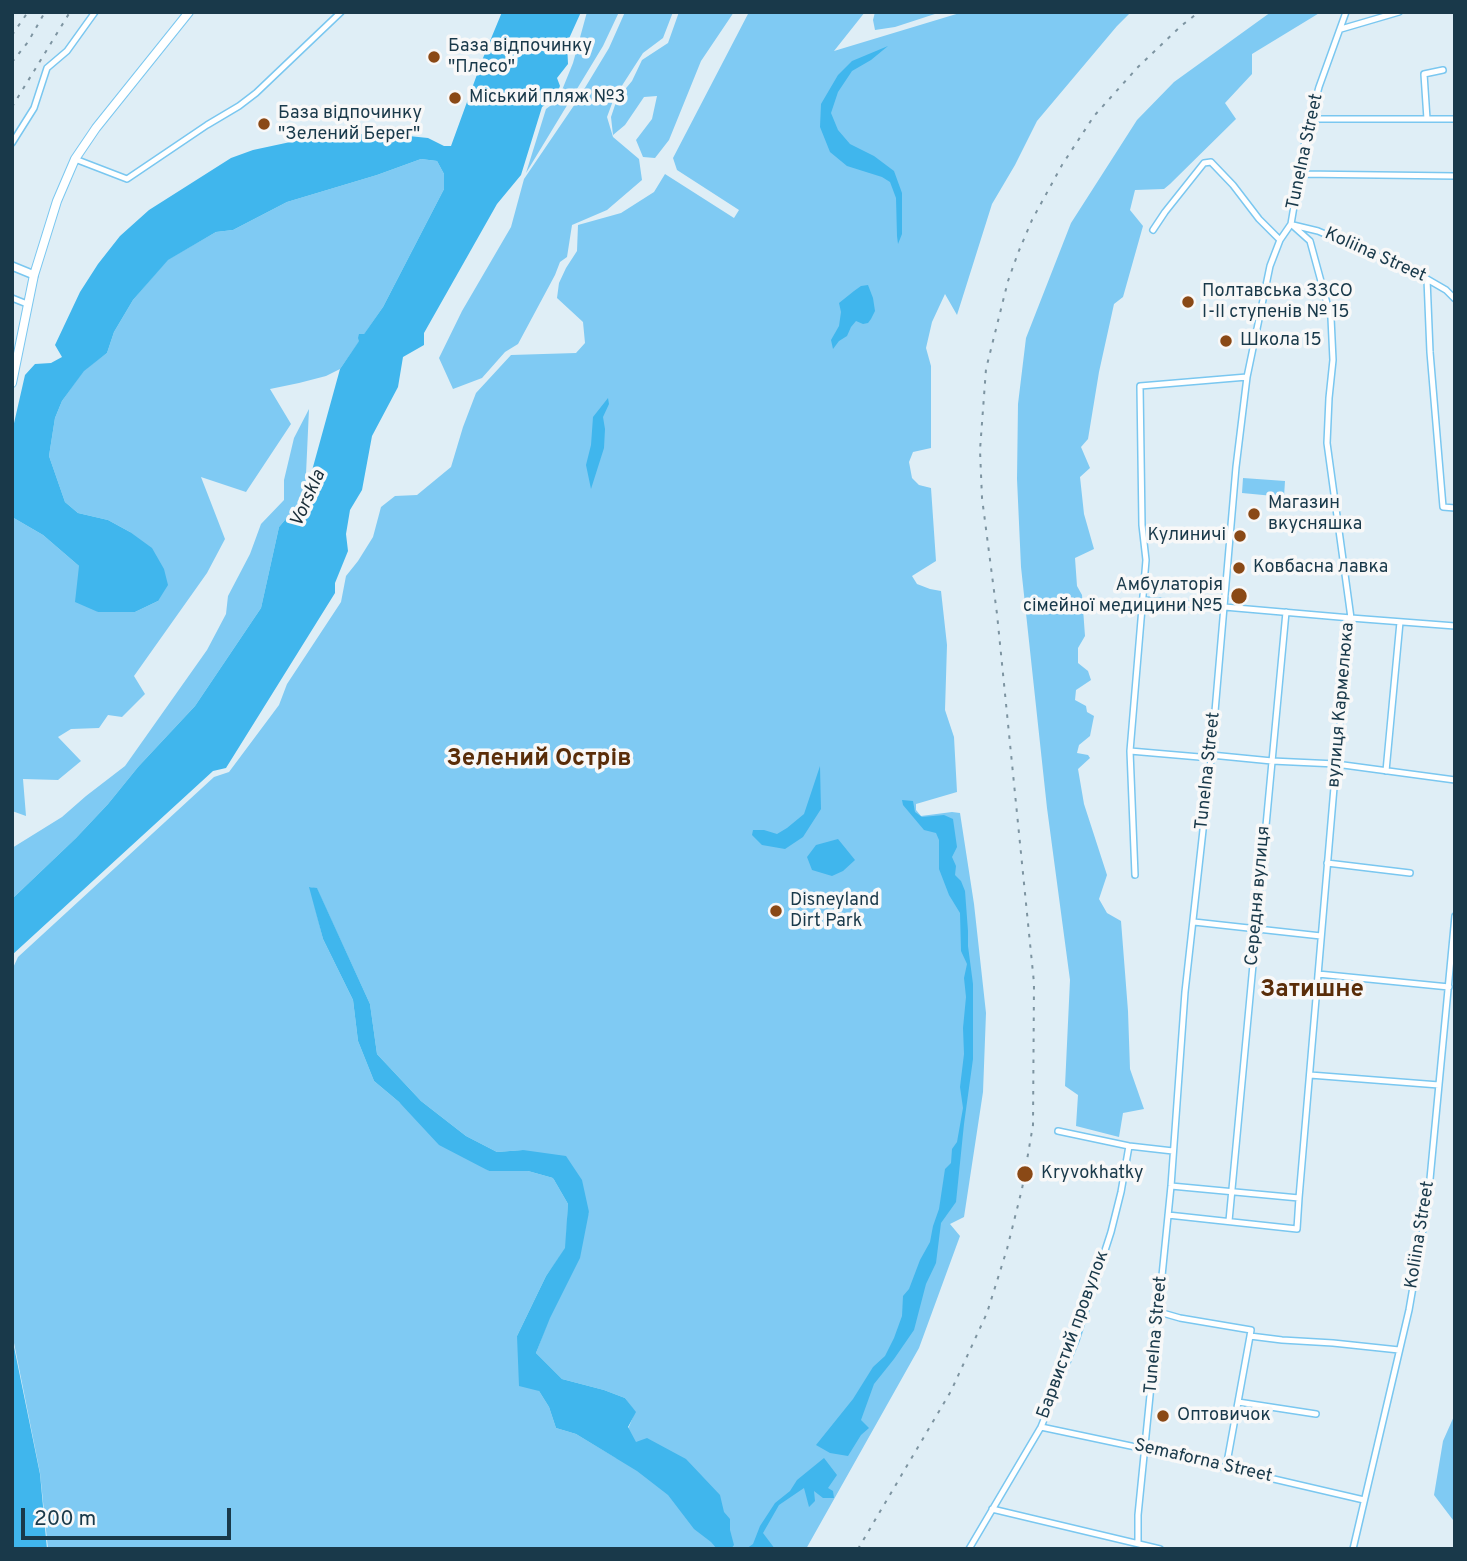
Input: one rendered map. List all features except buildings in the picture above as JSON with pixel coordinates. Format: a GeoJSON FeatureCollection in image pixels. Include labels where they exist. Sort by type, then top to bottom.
{"type":"FeatureCollection","features":[{"type":"Feature","properties":{"kind":"main road"},"geometry":{"type":"LineString","coordinates":[[12,383],[34,275],[57,201],[75,159],[96,128],[189,12]]}},
{"type":"Feature","properties":{"kind":"street"},"geometry":{"type":"LineString","coordinates":[[12,142],[34,108],[47,68],[67,51],[95,12]]}},
{"type":"Feature","properties":{"kind":"street"},"geometry":{"type":"LineString","coordinates":[[75,159],[127,179],[256,93],[341,12]]}},
{"type":"Feature","properties":{"kind":"street","name":"Tunelna Street"},"geometry":{"type":"LineString","coordinates":[[1138,1543],[1138,1515],[1171,1186],[1185,992],[1211,757],[1236,467],[1247,377],[1270,266],[1280,240],[1291,224],[1310,119],[1346,12]]}},
{"type":"Feature","properties":{"kind":"street"},"geometry":{"type":"LineString","coordinates":[[1340,29],[1399,12]]}},
{"type":"Feature","properties":{"kind":"street"},"geometry":{"type":"LineString","coordinates":[[1427,119],[1424,74],[1443,71]]}},
{"type":"Feature","properties":{"kind":"street"},"geometry":{"type":"LineString","coordinates":[[1310,119],[1455,119]]}},
{"type":"Feature","properties":{"kind":"street"},"geometry":{"type":"LineString","coordinates":[[1153,230],[1203,163],[1211,162],[1280,240]]}},
{"type":"Feature","properties":{"kind":"street"},"geometry":{"type":"LineString","coordinates":[[1301,174],[1455,176]]}},
{"type":"Feature","properties":{"kind":"street","name":"Koliina Street"},"geometry":{"type":"LineString","coordinates":[[1291,224],[1318,231],[1427,279],[1455,299]]}},
{"type":"Feature","properties":{"kind":"street","name":"вулиця Кармелюка"},"geometry":{"type":"LineString","coordinates":[[1229,1222],[1297,1229],[1351,618],[1327,443],[1333,360],[1331,318],[1310,241],[1291,224]]}},
{"type":"Feature","properties":{"kind":"street"},"geometry":{"type":"LineString","coordinates":[[12,266],[34,275]]}},
{"type":"Feature","properties":{"kind":"street"},"geometry":{"type":"LineString","coordinates":[[1427,279],[1430,352],[1443,507],[1455,508]]}},
{"type":"Feature","properties":{"kind":"street"},"geometry":{"type":"LineString","coordinates":[[12,298],[27,304]]}},
{"type":"Feature","properties":{"kind":"street"},"geometry":{"type":"LineString","coordinates":[[1135,875],[1130,751],[1146,559],[1142,525],[1140,386],[1247,377]]}},
{"type":"Feature","properties":{"kind":"street"},"geometry":{"type":"LineString","coordinates":[[1144,600],[1455,626]]}},
{"type":"Feature","properties":{"kind":"street","name":"Середня вулиця"},"geometry":{"type":"LineString","coordinates":[[1229,1222],[1286,612]]}},
{"type":"Feature","properties":{"kind":"street"},"geometry":{"type":"LineString","coordinates":[[1386,771],[1400,622]]}},
{"type":"Feature","properties":{"kind":"street"},"geometry":{"type":"LineString","coordinates":[[1130,751],[1336,764],[1455,780]]}},
{"type":"Feature","properties":{"kind":"street"},"geometry":{"type":"LineString","coordinates":[[1328,863],[1410,873]]}},
{"type":"Feature","properties":{"kind":"street","name":"Koliina Street"},"geometry":{"type":"LineString","coordinates":[[1353,1549],[1409,1310],[1428,1200],[1455,919]]}},
{"type":"Feature","properties":{"kind":"street"},"geometry":{"type":"LineString","coordinates":[[1194,922],[1321,936]]}},
{"type":"Feature","properties":{"kind":"street"},"geometry":{"type":"LineString","coordinates":[[1318,974],[1449,987]]}},
{"type":"Feature","properties":{"kind":"street"},"geometry":{"type":"LineString","coordinates":[[1310,1075],[1439,1085]]}},
{"type":"Feature","properties":{"kind":"street"},"geometry":{"type":"LineString","coordinates":[[1058,1131],[1173,1152]]}},
{"type":"Feature","properties":{"kind":"street","name":"Барвистий провулок"},"geometry":{"type":"LineString","coordinates":[[969,1549],[1041,1427],[1076,1340],[1111,1232],[1129,1146]]}},
{"type":"Feature","properties":{"kind":"street"},"geometry":{"type":"LineString","coordinates":[[1171,1186],[1300,1198]]}},
{"type":"Feature","properties":{"kind":"street"},"geometry":{"type":"LineString","coordinates":[[1168,1215],[1229,1222]]}},
{"type":"Feature","properties":{"kind":"street"},"geometry":{"type":"LineString","coordinates":[[1159,1312],[1251,1329],[1226,1468]]}},
{"type":"Feature","properties":{"kind":"street"},"geometry":{"type":"LineString","coordinates":[[1250,1336],[1399,1350]]}},
{"type":"Feature","properties":{"kind":"street"},"geometry":{"type":"LineString","coordinates":[[1238,1402],[1316,1414]]}},
{"type":"Feature","properties":{"kind":"street","name":"Semaforna Street"},"geometry":{"type":"LineString","coordinates":[[1041,1427],[1364,1500]]}},
{"type":"Feature","properties":{"kind":"street"},"geometry":{"type":"LineString","coordinates":[[992,1509],[1160,1549]]}},
{"type":"Feature","properties":{"kind":"shaded area"},"geometry":{"type":"Polygon","coordinates":[[[587,12],[619,12],[603,46],[526,173],[546,109],[558,100],[573,63],[587,12]]]}},
{"type":"Feature","properties":{"kind":"shaded area"},"geometry":{"type":"Polygon","coordinates":[[[625,12],[673,12],[663,38],[643,53],[614,98],[607,117],[613,137],[639,159],[642,180],[607,210],[572,225],[567,257],[560,262],[518,344],[505,352],[482,378],[453,389],[439,358],[462,311],[511,227],[524,179],[577,101],[609,48],[625,12]]]}},
{"type":"Feature","properties":{"kind":"shaded area"},"geometry":{"type":"Polygon","coordinates":[[[679,12],[734,12],[701,61],[669,140],[655,158],[643,157],[636,140],[652,119],[657,96],[644,97],[625,125],[613,135],[611,117],[617,99],[632,81],[642,60],[668,43],[679,12]]]}},
{"type":"Feature","properties":{"kind":"shaded area"},"geometry":{"type":"Polygon","coordinates":[[[749,12],[865,12],[834,51],[963,12],[1131,12],[1037,121],[992,204],[957,315],[945,294],[932,322],[926,348],[931,366],[931,448],[913,452],[909,462],[912,478],[919,485],[931,488],[936,561],[912,576],[917,584],[941,591],[947,645],[945,710],[954,737],[957,792],[916,804],[916,810],[921,816],[960,813],[974,904],[986,1013],[983,1092],[964,1217],[950,1224],[960,1236],[919,1348],[806,1549],[48,1549],[40,1473],[12,1333],[12,970],[18,957],[214,777],[229,772],[279,705],[287,684],[341,602],[346,576],[373,537],[381,507],[395,496],[417,495],[451,467],[476,393],[511,355],[576,353],[585,343],[583,322],[557,298],[559,283],[577,251],[578,225],[621,213],[654,192],[665,174],[734,218],[739,210],[677,170],[673,158],[749,12]],[[310,887],[323,939],[353,1000],[358,1041],[374,1081],[489,1171],[528,1171],[553,1178],[523,1150],[497,1152],[466,1136],[421,1101],[377,1054],[370,1004],[317,889],[310,887]],[[553,1178],[568,1204],[566,1248],[546,1276],[517,1336],[556,1428],[576,1434],[616,1458],[635,1412],[625,1398],[562,1379],[536,1353],[589,1212],[553,1178]]]}},
{"type":"Feature","properties":{"kind":"shaded area"},"geometry":{"type":"Polygon","coordinates":[[[875,12],[941,12],[895,27],[875,30],[875,12]]]}},
{"type":"Feature","properties":{"kind":"shaded area"},"geometry":{"type":"Polygon","coordinates":[[[1271,12],[1321,12],[1252,54],[1252,74],[1225,103],[1236,119],[1170,184],[1164,189],[1135,190],[1130,210],[1143,226],[1123,297],[1114,304],[1088,439],[1081,447],[1090,468],[1080,477],[1084,514],[1094,549],[1075,558],[1077,586],[1082,595],[1085,636],[1078,648],[1078,663],[1088,671],[1091,680],[1076,690],[1075,700],[1086,706],[1087,712],[1094,716],[1090,736],[1079,745],[1077,753],[1090,758],[1078,769],[1084,804],[1107,875],[1099,899],[1107,913],[1121,921],[1130,1069],[1144,1109],[1123,1113],[1119,1137],[1076,1126],[1078,1095],[1065,1086],[1070,980],[1047,808],[1021,567],[1017,479],[1018,404],[1026,338],[1071,223],[1137,120],[1174,82],[1271,12]]]}},
{"type":"Feature","properties":{"kind":"shaded area"},"geometry":{"type":"Polygon","coordinates":[[[421,159],[437,161],[444,174],[444,189],[383,307],[340,369],[326,376],[270,389],[291,424],[246,492],[201,477],[225,539],[207,573],[134,676],[145,694],[122,717],[108,715],[99,728],[71,729],[58,737],[81,761],[58,780],[23,779],[26,816],[12,811],[12,517],[43,535],[79,566],[98,612],[135,612],[158,601],[130,532],[108,520],[78,513],[65,502],[49,456],[55,418],[62,401],[84,370],[107,353],[114,332],[133,300],[167,260],[216,232],[233,230],[287,202],[421,159]]]}},
{"type":"Feature","properties":{"kind":"shaded area"},"geometry":{"type":"Polygon","coordinates":[[[309,409],[305,496],[279,527],[261,608],[195,706],[76,838],[12,899],[12,848],[62,817],[125,766],[207,650],[226,614],[228,596],[250,554],[261,524],[284,500],[284,480],[294,438],[309,409]]]}},
{"type":"Feature","properties":{"kind":"shaded area"},"geometry":{"type":"Polygon","coordinates":[[[1243,478],[1285,481],[1284,497],[1242,493],[1243,478]]]}},
{"type":"Feature","properties":{"kind":"shaded area"},"geometry":{"type":"Polygon","coordinates":[[[1455,1414],[1455,1529],[1453,1520],[1434,1495],[1443,1441],[1455,1414]]]}},
{"type":"Feature","properties":{"kind":"water","name":"Vorskla"},"geometry":{"type":"Polygon","coordinates":[[[502,12],[581,12],[567,43],[568,64],[557,78],[560,86],[555,98],[542,107],[521,175],[497,204],[424,333],[424,345],[403,357],[398,387],[372,436],[362,490],[350,510],[346,534],[348,551],[335,583],[335,593],[226,768],[213,771],[12,955],[12,899],[76,838],[195,706],[261,608],[279,527],[305,496],[340,369],[359,341],[359,334],[364,334],[383,307],[444,189],[444,174],[437,161],[421,159],[287,202],[233,230],[216,232],[168,260],[133,300],[114,332],[107,353],[84,371],[62,401],[55,418],[49,456],[65,502],[78,513],[108,520],[152,548],[164,569],[168,585],[158,601],[135,612],[98,612],[75,602],[79,566],[43,535],[12,517],[12,432],[25,375],[35,364],[51,363],[62,357],[55,345],[80,292],[120,236],[149,210],[231,158],[253,150],[323,135],[335,139],[359,134],[399,135],[428,138],[444,146],[451,146],[502,12]]]}},
{"type":"Feature","properties":{"kind":"water"},"geometry":{"type":"Polygon","coordinates":[[[888,46],[852,71],[838,92],[831,113],[838,130],[850,144],[874,156],[894,171],[902,193],[902,234],[898,244],[896,198],[890,182],[847,166],[830,152],[820,127],[821,104],[838,75],[852,61],[888,46]]]}},
{"type":"Feature","properties":{"kind":"water"},"geometry":{"type":"Polygon","coordinates":[[[868,285],[875,311],[871,319],[863,324],[856,321],[847,336],[833,349],[831,340],[839,326],[841,312],[839,303],[861,286],[868,285]]]}},
{"type":"Feature","properties":{"kind":"water"},"geometry":{"type":"Polygon","coordinates":[[[608,398],[609,404],[603,417],[604,448],[591,489],[586,465],[593,417],[608,398]]]}},
{"type":"Feature","properties":{"kind":"water"},"geometry":{"type":"Polygon","coordinates":[[[820,766],[821,809],[803,837],[785,849],[762,845],[752,835],[753,830],[777,834],[804,814],[820,766]]]}},
{"type":"Feature","properties":{"kind":"water"},"geometry":{"type":"Polygon","coordinates":[[[902,800],[913,801],[915,812],[922,817],[944,815],[953,819],[957,847],[952,857],[956,866],[955,875],[965,891],[973,984],[973,1059],[956,1202],[941,1223],[936,1263],[926,1284],[914,1330],[874,1384],[861,1420],[869,1428],[861,1435],[848,1456],[830,1453],[816,1445],[853,1399],[873,1367],[885,1356],[894,1338],[902,1316],[903,1296],[909,1289],[930,1242],[939,1209],[945,1169],[951,1163],[963,1108],[960,1087],[964,1054],[964,978],[967,964],[961,951],[960,913],[949,895],[939,869],[939,840],[936,833],[924,830],[903,805],[902,800]]]}},
{"type":"Feature","properties":{"kind":"water"},"geometry":{"type":"Polygon","coordinates":[[[838,839],[855,860],[843,871],[832,876],[812,870],[807,857],[816,845],[838,839]]]}},
{"type":"Feature","properties":{"kind":"water"},"geometry":{"type":"Polygon","coordinates":[[[309,887],[317,888],[370,1004],[377,1054],[421,1101],[466,1136],[497,1152],[523,1150],[566,1156],[582,1180],[589,1212],[580,1258],[536,1353],[562,1379],[625,1398],[636,1412],[628,1427],[636,1442],[647,1438],[686,1459],[720,1495],[724,1512],[730,1519],[734,1545],[731,1549],[717,1549],[694,1529],[668,1495],[637,1471],[576,1434],[556,1428],[549,1407],[539,1391],[519,1386],[517,1336],[546,1276],[565,1248],[568,1204],[553,1178],[528,1171],[489,1171],[439,1145],[399,1102],[374,1081],[358,1041],[353,1000],[323,939],[309,887]]]}},
{"type":"Feature","properties":{"kind":"water"},"geometry":{"type":"Polygon","coordinates":[[[12,1337],[40,1474],[47,1549],[12,1549],[12,1337]]]}},
{"type":"Feature","properties":{"kind":"water"},"geometry":{"type":"Polygon","coordinates":[[[824,1458],[837,1475],[828,1488],[833,1491],[834,1498],[823,1498],[814,1491],[815,1501],[809,1507],[804,1488],[779,1505],[763,1533],[775,1549],[746,1549],[753,1544],[760,1526],[775,1503],[824,1458]]]}},
{"type":"Feature","properties":{"kind":"railway"},"geometry":{"type":"LineString","coordinates":[[12,35],[28,12]]}},
{"type":"Feature","properties":{"kind":"railway"},"geometry":{"type":"LineString","coordinates":[[12,62],[28,42],[45,12]]}},
{"type":"Feature","properties":{"kind":"railway"},"geometry":{"type":"LineString","coordinates":[[12,107],[70,12]]}},
{"type":"Feature","properties":{"kind":"railway"},"geometry":{"type":"LineString","coordinates":[[858,1549],[951,1391],[987,1313],[1022,1189],[1033,1125],[1034,983],[997,614],[982,498],[980,450],[986,369],[1008,281],[1018,253],[1032,220],[1062,165],[1094,116],[1138,67],[1199,12]]}},
{"type":"Feature","properties":{"kind":"place","name":"База відпочинку \"Плесо\""},"geometry":{"type":"Point","coordinates":[434,57]}},
{"type":"Feature","properties":{"kind":"place","name":"Міський пляж №3"},"geometry":{"type":"Point","coordinates":[455,98]}},
{"type":"Feature","properties":{"kind":"place","name":"База відпочинку \"Зелений Берег\""},"geometry":{"type":"Point","coordinates":[264,124]}},
{"type":"Feature","properties":{"kind":"place","name":"Полтавська ЗЗСО І-ІІ ступенів № 15"},"geometry":{"type":"Point","coordinates":[1188,302]}},
{"type":"Feature","properties":{"kind":"place","name":"Школа 15"},"geometry":{"type":"Point","coordinates":[1226,341]}},
{"type":"Feature","properties":{"kind":"place","name":"Магазин вкусняшка"},"geometry":{"type":"Point","coordinates":[1254,514]}},
{"type":"Feature","properties":{"kind":"place","name":"Кулиничі"},"geometry":{"type":"Point","coordinates":[1240,536]}},
{"type":"Feature","properties":{"kind":"place","name":"Ковбасна лавка"},"geometry":{"type":"Point","coordinates":[1239,568]}},
{"type":"Feature","properties":{"kind":"place","name":"Амбулаторія сімейної медицини №5"},"geometry":{"type":"Point","coordinates":[1239,596]}},
{"type":"Feature","properties":{"kind":"place","name":"Disneyland Dirt Park"},"geometry":{"type":"Point","coordinates":[776,911]}},
{"type":"Feature","properties":{"kind":"place","name":"Kryvokhatky"},"geometry":{"type":"Point","coordinates":[1025,1174]}},
{"type":"Feature","properties":{"kind":"place","name":"Оптовичок"},"geometry":{"type":"Point","coordinates":[1163,1416]}},
{"type":"Feature","properties":{"kind":"district","name":"Зелений Острів"},"geometry":{"type":"Point","coordinates":[539,760]}},
{"type":"Feature","properties":{"kind":"district","name":"Затишне"},"geometry":{"type":"Point","coordinates":[1312,991]}}]}
